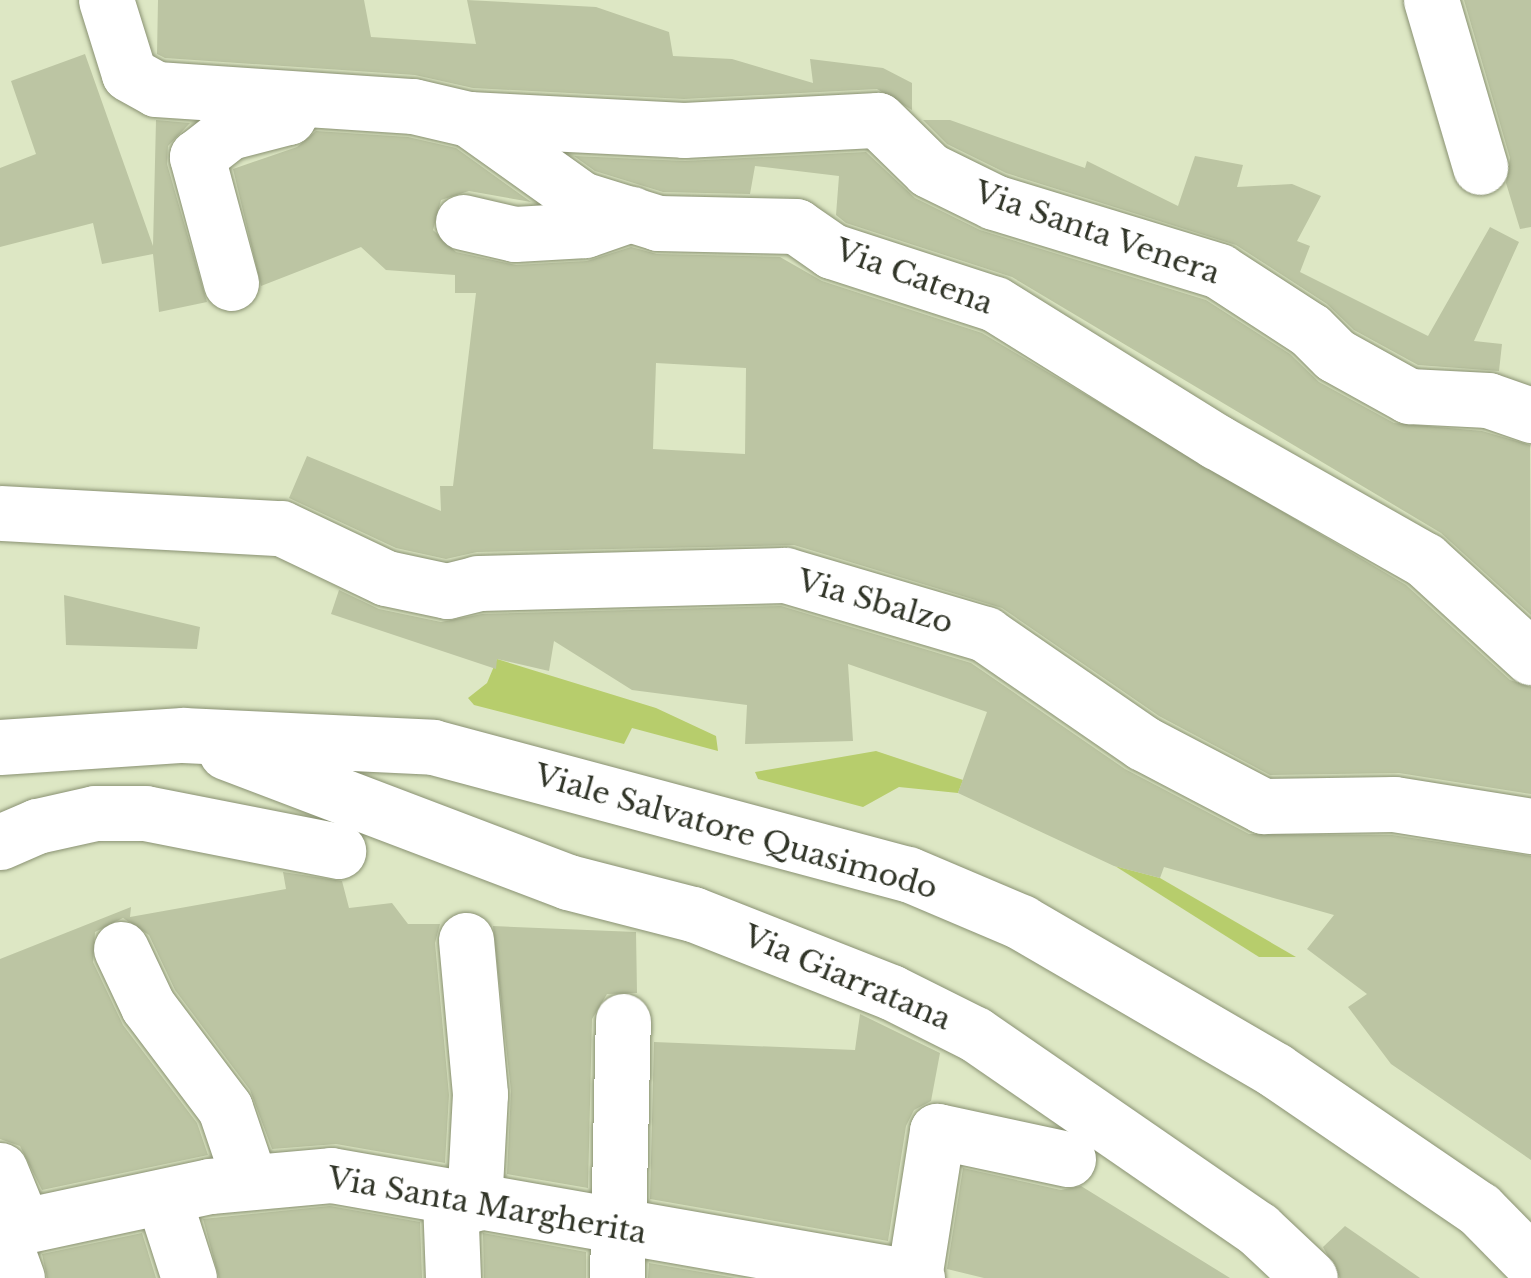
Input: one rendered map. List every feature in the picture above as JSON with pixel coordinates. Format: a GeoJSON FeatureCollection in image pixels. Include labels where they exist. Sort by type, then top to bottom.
{"type":"FeatureCollection","features":[{"type":"Feature","properties":{"kind":"street","name":"Via Catena"},"geometry":{"type":"LineString","coordinates":[[106,0],[129,74],[156,89],[413,106],[469,119],[581,198],[658,222],[796,226],[832,251],[995,304],[1426,560],[1531,656]]}},
{"type":"Feature","properties":{"kind":"street"},"geometry":{"type":"LineString","coordinates":[[1431,0],[1480,168]]}},
{"type":"Feature","properties":{"kind":"street"},"geometry":{"type":"LineString","coordinates":[[231,283],[197,158],[229,132],[288,116],[299,99]]}},
{"type":"Feature","properties":{"kind":"street","name":"Via Santa Venera"},"geometry":{"type":"LineString","coordinates":[[469,119],[684,130],[878,120],[929,170],[994,202],[1219,271],[1310,330],[1335,355],[1409,396],[1488,400],[1531,415]]}},
{"type":"Feature","properties":{"kind":"street"},"geometry":{"type":"LineString","coordinates":[[463,222],[515,234],[568,231],[631,214]]}},
{"type":"Feature","properties":{"kind":"street","name":"Via Sbalzo"},"geometry":{"type":"LineString","coordinates":[[0,512],[281,528],[386,578],[448,591],[478,583],[784,576],[985,634],[1144,742],[1262,806],[1394,804],[1531,826]]}},
{"type":"Feature","properties":{"kind":"street","name":"Viale Salvatore Quasimodo"},"geometry":{"type":"LineString","coordinates":[[0,747],[183,735],[433,747],[908,874],[1021,922],[1275,1070],[1479,1209],[1526,1248]]}},
{"type":"Feature","properties":{"kind":"street","name":"Via Giarratana"},"geometry":{"type":"LineString","coordinates":[[183,735],[568,882],[694,914],[958,1026],[1258,1229],[1310,1278]]}},
{"type":"Feature","properties":{"kind":"street"},"geometry":{"type":"LineString","coordinates":[[0,842],[37,826],[95,813],[144,813],[338,851]]}},
{"type":"Feature","properties":{"kind":"street"},"geometry":{"type":"LineString","coordinates":[[453,1278],[480,1094],[466,940]]}},
{"type":"Feature","properties":{"kind":"street"},"geometry":{"type":"LineString","coordinates":[[122,949],[148,1006],[224,1108],[250,1182]]}},
{"type":"Feature","properties":{"kind":"street"},"geometry":{"type":"LineString","coordinates":[[618,1254],[623,1022]]}},
{"type":"Feature","properties":{"kind":"street"},"geometry":{"type":"LineString","coordinates":[[915,1278],[937,1131],[1068,1160]]}},
{"type":"Feature","properties":{"kind":"street"},"geometry":{"type":"LineString","coordinates":[[0,1170],[13,1245]]}},
{"type":"Feature","properties":{"kind":"street","name":"Via Santa Margherita"},"geometry":{"type":"LineString","coordinates":[[13,1245],[163,1198],[250,1182],[331,1175],[462,1202],[618,1254],[915,1278]]}},
{"type":"Feature","properties":{"kind":"street"},"geometry":{"type":"LineString","coordinates":[[163,1198],[188,1278]]}},
{"type":"Feature","properties":{"kind":"green space"},"geometry":{"type":"Polygon","coordinates":[[[497,659],[656,708],[716,736],[718,751],[632,728],[624,744],[474,705],[468,698],[487,683],[497,659]]]}},
{"type":"Feature","properties":{"kind":"green space"},"geometry":{"type":"Polygon","coordinates":[[[876,751],[963,780],[958,793],[899,787],[863,807],[758,779],[755,772],[876,751]]]}},
{"type":"Feature","properties":{"kind":"green space"},"geometry":{"type":"Polygon","coordinates":[[[1115,866],[1160,878],[1296,957],[1259,957],[1115,866]]]}},
{"type":"Feature","properties":{"kind":"building"},"geometry":{"type":"Polygon","coordinates":[[[158,0],[364,0],[371,37],[476,44],[467,0],[596,7],[669,32],[673,56],[732,59],[813,83],[810,59],[883,68],[912,83],[912,110],[877,89],[684,99],[473,88],[415,75],[165,58],[157,54],[158,0]]]}},
{"type":"Feature","properties":{"kind":"building"},"geometry":{"type":"Polygon","coordinates":[[[1464,0],[1531,0],[1531,227],[1520,229],[1506,183],[1510,158],[1464,0]]]}},
{"type":"Feature","properties":{"kind":"building"},"geometry":{"type":"Polygon","coordinates":[[[85,54],[153,246],[156,120],[190,123],[168,146],[167,164],[207,302],[159,312],[153,254],[102,264],[93,223],[0,247],[0,168],[36,154],[11,81],[85,54]]]}},
{"type":"Feature","properties":{"kind":"building"},"geometry":{"type":"Polygon","coordinates":[[[923,120],[950,120],[1085,168],[1087,161],[1178,206],[1195,156],[1243,165],[1237,187],[1292,184],[1321,196],[1297,241],[1310,246],[1300,272],[1428,336],[1490,227],[1519,242],[1474,341],[1502,344],[1499,371],[1418,365],[1354,330],[1327,304],[1236,245],[1006,173],[947,144],[923,120]]]}},
{"type":"Feature","properties":{"kind":"building"},"geometry":{"type":"Polygon","coordinates":[[[316,131],[408,137],[456,148],[531,202],[469,191],[441,200],[433,230],[456,252],[516,265],[587,261],[631,247],[657,254],[780,257],[822,281],[982,333],[1406,585],[1510,680],[1531,687],[1531,794],[1399,773],[1270,775],[1159,716],[1002,608],[794,545],[477,552],[446,559],[396,548],[289,498],[307,456],[441,511],[440,486],[453,486],[476,293],[455,293],[455,275],[386,270],[361,247],[261,286],[233,169],[297,147],[316,131]],[[656,363],[653,449],[745,454],[746,368],[656,363]]]}},
{"type":"Feature","properties":{"kind":"building"},"geometry":{"type":"Polygon","coordinates":[[[866,152],[915,198],[980,230],[1206,300],[1290,354],[1319,382],[1394,423],[1482,431],[1530,445],[1531,615],[1441,533],[1012,277],[846,223],[836,215],[839,176],[755,166],[750,194],[663,192],[595,171],[574,156],[685,161],[866,152]]]}},
{"type":"Feature","properties":{"kind":"building"},"geometry":{"type":"Polygon","coordinates":[[[339,590],[379,609],[441,622],[482,614],[781,606],[971,663],[1125,769],[1249,834],[1392,835],[1531,856],[1531,1160],[1391,1064],[1348,1007],[1367,994],[1307,949],[1334,915],[1164,867],[1160,878],[1114,866],[958,793],[987,712],[848,664],[853,741],[745,744],[747,705],[632,690],[554,641],[549,671],[497,659],[496,669],[331,614],[339,590]]]}},
{"type":"Feature","properties":{"kind":"building"},"geometry":{"type":"Polygon","coordinates":[[[64,595],[200,627],[197,649],[66,645],[64,595]]]}},
{"type":"Feature","properties":{"kind":"building"},"geometry":{"type":"Polygon","coordinates":[[[283,872],[342,881],[349,908],[392,903],[408,924],[440,924],[435,943],[449,1095],[445,1163],[336,1144],[272,1149],[250,1090],[175,990],[149,935],[123,918],[95,932],[93,962],[123,1025],[197,1123],[208,1155],[42,1190],[20,1146],[0,1139],[0,959],[131,907],[130,917],[286,889],[283,872]]]}},
{"type":"Feature","properties":{"kind":"building"},"geometry":{"type":"Polygon","coordinates":[[[493,926],[636,932],[637,993],[607,994],[592,1019],[588,1188],[507,1174],[511,1091],[493,926]]]}},
{"type":"Feature","properties":{"kind":"building"},"geometry":{"type":"Polygon","coordinates":[[[860,1014],[940,1053],[931,1101],[914,1110],[906,1126],[888,1241],[650,1199],[654,1042],[855,1050],[860,1014]]]}},
{"type":"Feature","properties":{"kind":"building"},"geometry":{"type":"Polygon","coordinates":[[[963,1168],[1061,1190],[1081,1186],[1230,1278],[984,1278],[947,1269],[963,1168]]]}},
{"type":"Feature","properties":{"kind":"building"},"geometry":{"type":"Polygon","coordinates":[[[330,1206],[420,1222],[422,1278],[219,1278],[203,1219],[330,1206]]]}},
{"type":"Feature","properties":{"kind":"building"},"geometry":{"type":"Polygon","coordinates":[[[1345,1226],[1420,1278],[1340,1278],[1323,1247],[1345,1226]]]}},
{"type":"Feature","properties":{"kind":"building"},"geometry":{"type":"Polygon","coordinates":[[[142,1233],[156,1278],[47,1278],[42,1254],[142,1233]]]}},
{"type":"Feature","properties":{"kind":"building"},"geometry":{"type":"Polygon","coordinates":[[[483,1233],[586,1252],[586,1278],[484,1278],[483,1233]]]}},
{"type":"Feature","properties":{"kind":"building"},"geometry":{"type":"Polygon","coordinates":[[[649,1263],[736,1278],[648,1278],[649,1263]]]}}]}
